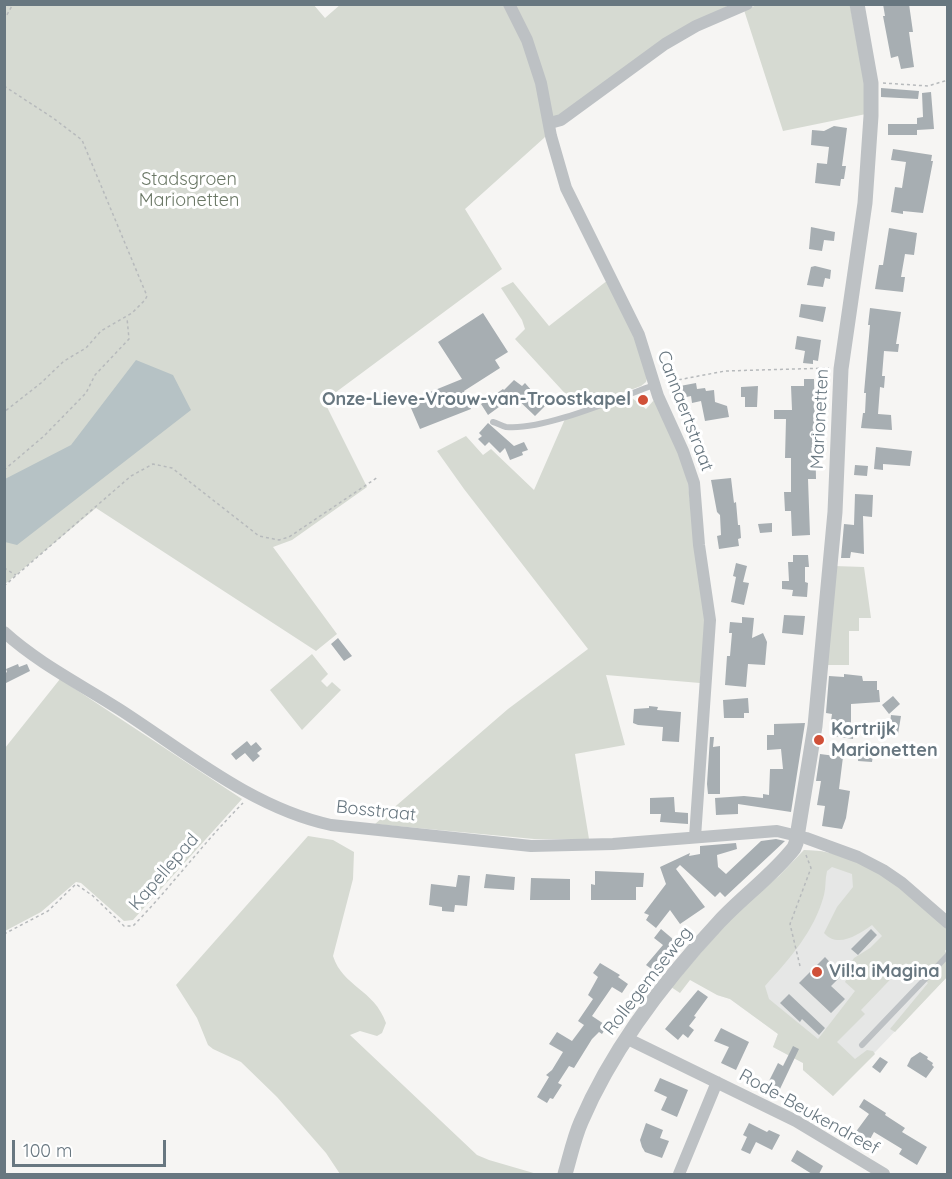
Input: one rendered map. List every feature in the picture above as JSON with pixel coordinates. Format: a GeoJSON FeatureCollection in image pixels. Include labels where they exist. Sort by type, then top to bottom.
{"type":"FeatureCollection","features":[{"type":"Feature","properties":{"kind":"street","name":"Cannaertstraat"},"geometry":{"type":"LineString","coordinates":[[509,4],[527,40],[541,84],[551,136],[566,188],[639,335],[654,385],[683,451],[694,483],[699,545],[710,620],[694,837]]}},
{"type":"Feature","properties":{"kind":"street"},"geometry":{"type":"LineString","coordinates":[[550,123],[561,120],[665,44],[696,26],[747,4]]}},
{"type":"Feature","properties":{"kind":"street","name":"Marionetten"},"geometry":{"type":"LineString","coordinates":[[797,839],[819,690],[835,512],[841,369],[865,202],[872,116],[871,83],[857,4]]}},
{"type":"Feature","properties":{"kind":"street","name":"Bosstraat"},"geometry":{"type":"LineString","coordinates":[[4,632],[51,667],[250,795],[304,820],[331,825],[531,846],[606,844],[777,831],[858,857],[883,870],[902,883],[948,923]]}},
{"type":"Feature","properties":{"kind":"street","name":"Rollegemseweg"},"geometry":{"type":"LineString","coordinates":[[565,1174],[580,1124],[595,1091],[626,1038],[700,943],[783,862],[797,839]]}},
{"type":"Feature","properties":{"kind":"street","name":"Rode-Beukendreef"},"geometry":{"type":"LineString","coordinates":[[626,1038],[796,1121],[885,1174]]}},
{"type":"Feature","properties":{"kind":"street","name":"Rode-Beukendreef"},"geometry":{"type":"LineString","coordinates":[[679,1174],[717,1082]]}},
{"type":"Feature","properties":{"kind":"lane"},"geometry":{"type":"LineString","coordinates":[[494,422],[506,427],[533,425],[591,408],[654,385]]}},
{"type":"Feature","properties":{"kind":"lane"},"geometry":{"type":"LineString","coordinates":[[862,1045],[948,955]]}},
{"type":"Feature","properties":{"kind":"path"},"geometry":{"type":"LineString","coordinates":[[4,20],[13,4]]}},
{"type":"Feature","properties":{"kind":"path"},"geometry":{"type":"LineString","coordinates":[[871,83],[928,86],[948,80]]}},
{"type":"Feature","properties":{"kind":"path"},"geometry":{"type":"LineString","coordinates":[[4,86],[82,140],[147,296],[126,316],[101,331],[86,348],[64,362],[40,384],[4,411]]}},
{"type":"Feature","properties":{"kind":"path"},"geometry":{"type":"LineString","coordinates":[[4,470],[44,436],[86,393],[95,375],[129,339],[126,316]]}},
{"type":"Feature","properties":{"kind":"path"},"geometry":{"type":"LineString","coordinates":[[654,385],[724,371],[841,369]]}},
{"type":"Feature","properties":{"kind":"path"},"geometry":{"type":"LineString","coordinates":[[4,586],[131,476],[153,464],[172,468],[259,536],[279,540],[289,537],[378,477]]}},
{"type":"Feature","properties":{"kind":"path"},"geometry":{"type":"LineString","coordinates":[[4,568],[17,575]]}},
{"type":"Feature","properties":{"kind":"path","name":"Kapellepad"},"geometry":{"type":"LineString","coordinates":[[4,934],[48,911],[76,884],[93,896],[124,926],[133,926],[220,825],[250,795]]}},
{"type":"Feature","properties":{"kind":"path"},"geometry":{"type":"LineString","coordinates":[[797,839],[811,868],[790,924],[800,966]]}},
{"type":"Feature","properties":{"kind":"shaded area"},"geometry":{"type":"Polygon","coordinates":[[[136,360],[173,375],[191,410],[17,545],[5,542],[5,479],[71,445],[136,360]]]}},
{"type":"Feature","properties":{"kind":"shaded area","name":"Vil!a iMagina"},"geometry":{"type":"Polygon","coordinates":[[[804,850],[855,858],[947,948],[945,951],[947,977],[833,1096],[803,1070],[803,1063],[773,1047],[778,1034],[730,999],[717,995],[738,910],[779,876],[804,850]]]}},
{"type":"Feature","properties":{"kind":"green space","name":"Stadsgroen Marionetten"},"geometry":{"type":"Polygon","coordinates":[[[313,4],[325,18],[341,4],[730,5],[674,33],[565,112],[544,138],[465,209],[502,269],[324,401],[367,487],[292,540],[273,547],[337,634],[316,651],[96,508],[5,584],[5,5],[313,4]]]}},
{"type":"Feature","properties":{"kind":"green space"},"geometry":{"type":"Polygon","coordinates":[[[757,5],[850,5],[867,98],[866,114],[783,131],[744,10],[757,5]]]}},
{"type":"Feature","properties":{"kind":"green space"},"geometry":{"type":"Polygon","coordinates":[[[608,280],[629,323],[648,375],[646,382],[641,386],[585,407],[572,401],[515,339],[525,329],[522,320],[501,288],[513,282],[549,326],[608,280]]]}},
{"type":"Feature","properties":{"kind":"green space"},"geometry":{"type":"Polygon","coordinates":[[[632,398],[646,409],[654,400],[686,468],[705,623],[700,683],[606,675],[625,745],[575,754],[589,839],[534,839],[375,824],[508,709],[588,649],[437,451],[466,436],[483,455],[491,449],[534,490],[565,419],[632,398]]]}},
{"type":"Feature","properties":{"kind":"green space"},"geometry":{"type":"Polygon","coordinates":[[[834,566],[864,567],[871,618],[859,618],[859,631],[849,631],[849,665],[827,665],[834,566]]]}},
{"type":"Feature","properties":{"kind":"green space"},"geometry":{"type":"Polygon","coordinates":[[[312,654],[328,674],[321,681],[327,687],[332,682],[341,690],[302,730],[270,690],[312,654]]]}},
{"type":"Feature","properties":{"kind":"green space"},"geometry":{"type":"Polygon","coordinates":[[[60,679],[242,799],[133,920],[124,921],[81,883],[76,882],[41,912],[5,931],[5,748],[60,679]]]}},
{"type":"Feature","properties":{"kind":"green space"},"geometry":{"type":"Polygon","coordinates":[[[308,836],[333,840],[354,852],[353,879],[333,956],[344,975],[374,1003],[386,1023],[382,1033],[377,1036],[360,1031],[350,1035],[477,1155],[537,1174],[340,1174],[326,1153],[277,1097],[241,1062],[208,1045],[197,1018],[176,985],[308,836]]]}},
{"type":"Feature","properties":{"kind":"green space","name":"Vil!a iMagina"},"geometry":{"type":"Polygon","coordinates":[[[804,850],[855,858],[884,873],[947,926],[945,951],[947,977],[895,1032],[890,1029],[928,983],[906,963],[861,1010],[865,1014],[837,1042],[855,1059],[867,1050],[875,1054],[833,1096],[803,1070],[803,1063],[773,1047],[778,1034],[730,999],[717,995],[690,980],[680,993],[671,987],[738,910],[779,876],[804,850]],[[832,867],[827,871],[824,895],[808,933],[765,986],[769,999],[818,1039],[855,991],[845,982],[850,973],[849,966],[854,958],[870,948],[882,936],[872,925],[855,936],[842,940],[830,938],[824,933],[837,907],[853,887],[852,874],[832,867]]]}},
{"type":"Feature","properties":{"kind":"building"},"geometry":{"type":"Polygon","coordinates":[[[883,4],[909,4],[913,32],[909,32],[914,67],[901,69],[898,56],[891,58],[883,4]]]}},
{"type":"Feature","properties":{"kind":"building"},"geometry":{"type":"Polygon","coordinates":[[[881,88],[919,91],[918,99],[881,97],[881,88]]]}},
{"type":"Feature","properties":{"kind":"building"},"geometry":{"type":"Polygon","coordinates":[[[931,92],[934,129],[917,130],[917,135],[888,135],[888,124],[917,124],[917,118],[923,117],[922,93],[931,92]]]}},
{"type":"Feature","properties":{"kind":"building"},"geometry":{"type":"Polygon","coordinates":[[[834,126],[847,128],[842,166],[846,166],[844,179],[841,179],[840,186],[815,183],[817,163],[827,164],[829,147],[811,145],[812,130],[824,131],[834,126]]]}},
{"type":"Feature","properties":{"kind":"building"},"geometry":{"type":"Polygon","coordinates":[[[893,149],[932,155],[931,161],[933,161],[923,213],[891,212],[895,187],[902,188],[906,162],[891,160],[893,149]]]}},
{"type":"Feature","properties":{"kind":"building"},"geometry":{"type":"Polygon","coordinates":[[[811,227],[835,232],[834,241],[824,240],[822,251],[809,249],[811,227]]]}},
{"type":"Feature","properties":{"kind":"building"},"geometry":{"type":"Polygon","coordinates":[[[889,228],[917,233],[914,255],[905,254],[901,277],[905,277],[903,292],[875,289],[879,265],[883,265],[889,228]]]}},
{"type":"Feature","properties":{"kind":"building"},"geometry":{"type":"Polygon","coordinates":[[[811,267],[831,270],[830,279],[825,278],[823,287],[807,285],[811,267]]]}},
{"type":"Feature","properties":{"kind":"building"},"geometry":{"type":"Polygon","coordinates":[[[801,304],[826,307],[823,322],[799,317],[801,304]]]}},
{"type":"Feature","properties":{"kind":"building"},"geometry":{"type":"Polygon","coordinates":[[[870,308],[901,312],[896,344],[899,344],[898,352],[884,351],[882,376],[885,376],[884,388],[880,387],[878,414],[891,415],[892,430],[861,428],[863,413],[865,413],[866,393],[864,393],[870,308]]]}},
{"type":"Feature","properties":{"kind":"building"},"geometry":{"type":"Polygon","coordinates":[[[483,313],[508,352],[495,360],[500,368],[464,391],[471,409],[420,429],[408,401],[462,379],[438,342],[483,313]]]}},
{"type":"Feature","properties":{"kind":"building"},"geometry":{"type":"Polygon","coordinates":[[[797,336],[821,340],[818,361],[813,360],[813,364],[803,363],[805,351],[795,349],[797,336]]]}},
{"type":"Feature","properties":{"kind":"building"},"geometry":{"type":"Polygon","coordinates":[[[804,379],[814,379],[816,479],[808,479],[810,535],[792,536],[791,511],[785,511],[784,492],[791,492],[791,458],[785,458],[786,419],[774,419],[774,410],[792,410],[791,386],[804,386],[804,379]]]}},
{"type":"Feature","properties":{"kind":"building"},"geometry":{"type":"Polygon","coordinates":[[[514,380],[522,386],[525,383],[545,406],[535,416],[514,396],[488,415],[481,404],[504,390],[514,380]]]}},
{"type":"Feature","properties":{"kind":"building"},"geometry":{"type":"Polygon","coordinates":[[[696,383],[697,389],[714,390],[715,402],[727,406],[729,417],[705,421],[701,401],[692,403],[691,396],[682,398],[680,386],[696,383]]]}},
{"type":"Feature","properties":{"kind":"building"},"geometry":{"type":"Polygon","coordinates":[[[758,386],[757,407],[745,407],[745,397],[741,397],[741,387],[758,386]]]}},
{"type":"Feature","properties":{"kind":"building"},"geometry":{"type":"Polygon","coordinates":[[[488,423],[514,446],[524,442],[528,450],[522,452],[523,455],[510,460],[505,448],[500,453],[489,442],[485,446],[478,439],[482,436],[479,433],[488,423]]]}},
{"type":"Feature","properties":{"kind":"building"},"geometry":{"type":"Polygon","coordinates":[[[876,447],[912,451],[910,466],[883,464],[883,470],[874,469],[876,447]]]}},
{"type":"Feature","properties":{"kind":"building"},"geometry":{"type":"Polygon","coordinates":[[[855,465],[868,466],[867,476],[854,475],[855,465]]]}},
{"type":"Feature","properties":{"kind":"building"},"geometry":{"type":"Polygon","coordinates":[[[731,478],[741,538],[738,539],[739,546],[719,549],[717,536],[721,535],[720,515],[717,512],[711,480],[731,478]]]}},
{"type":"Feature","properties":{"kind":"building"},"geometry":{"type":"Polygon","coordinates":[[[855,494],[873,495],[872,517],[863,516],[864,554],[851,552],[850,558],[841,558],[844,524],[854,525],[855,494]]]}},
{"type":"Feature","properties":{"kind":"building"},"geometry":{"type":"Polygon","coordinates":[[[772,523],[772,532],[760,533],[758,524],[772,523]]]}},
{"type":"Feature","properties":{"kind":"building"},"geometry":{"type":"Polygon","coordinates":[[[793,555],[808,555],[809,567],[805,567],[805,582],[808,583],[807,597],[792,596],[793,590],[782,589],[782,581],[789,581],[788,562],[793,562],[793,555]]]}},
{"type":"Feature","properties":{"kind":"building"},"geometry":{"type":"Polygon","coordinates":[[[736,563],[747,566],[743,582],[749,583],[744,605],[731,602],[736,563]]]}},
{"type":"Feature","properties":{"kind":"building"},"geometry":{"type":"Polygon","coordinates":[[[784,615],[805,616],[803,635],[782,633],[784,615]]]}},
{"type":"Feature","properties":{"kind":"building"},"geometry":{"type":"Polygon","coordinates":[[[742,617],[754,618],[752,638],[763,633],[767,642],[765,665],[748,664],[746,687],[725,685],[727,656],[730,656],[732,633],[729,633],[730,622],[742,623],[742,617]]]}},
{"type":"Feature","properties":{"kind":"building"},"geometry":{"type":"Polygon","coordinates":[[[338,638],[352,656],[344,661],[331,644],[338,638]]]}},
{"type":"Feature","properties":{"kind":"building"},"geometry":{"type":"Polygon","coordinates":[[[18,664],[19,667],[27,664],[30,671],[4,684],[6,669],[18,664]]]}},
{"type":"Feature","properties":{"kind":"building"},"geometry":{"type":"Polygon","coordinates":[[[844,674],[862,676],[863,681],[877,681],[877,690],[879,690],[880,702],[851,704],[853,739],[834,736],[835,728],[830,727],[832,714],[826,713],[829,676],[844,677],[844,674]]]}},
{"type":"Feature","properties":{"kind":"building"},"geometry":{"type":"Polygon","coordinates":[[[893,696],[900,704],[889,714],[882,705],[893,696]]]}},
{"type":"Feature","properties":{"kind":"building"},"geometry":{"type":"Polygon","coordinates":[[[748,698],[749,713],[744,713],[744,718],[724,718],[723,700],[748,698]]]}},
{"type":"Feature","properties":{"kind":"building"},"geometry":{"type":"Polygon","coordinates":[[[649,706],[658,707],[657,710],[681,712],[679,742],[662,741],[663,727],[633,723],[634,709],[649,708],[649,706]]]}},
{"type":"Feature","properties":{"kind":"building"},"geometry":{"type":"Polygon","coordinates":[[[891,715],[901,716],[898,734],[889,732],[891,715]]]}},
{"type":"Feature","properties":{"kind":"building"},"geometry":{"type":"Polygon","coordinates":[[[805,723],[791,812],[738,804],[738,814],[716,815],[715,798],[744,796],[763,798],[763,794],[769,795],[770,769],[783,769],[781,749],[767,750],[767,735],[774,735],[774,724],[805,723]]]}},
{"type":"Feature","properties":{"kind":"building"},"geometry":{"type":"Polygon","coordinates":[[[710,737],[714,737],[713,747],[720,746],[720,794],[708,794],[710,737]]]}},
{"type":"Feature","properties":{"kind":"building"},"geometry":{"type":"Polygon","coordinates":[[[247,741],[251,746],[256,742],[262,749],[257,753],[260,756],[253,762],[245,753],[236,760],[231,754],[247,741]]]}},
{"type":"Feature","properties":{"kind":"building"},"geometry":{"type":"Polygon","coordinates":[[[860,746],[874,748],[872,762],[858,761],[860,746]]]}},
{"type":"Feature","properties":{"kind":"building"},"geometry":{"type":"Polygon","coordinates":[[[820,754],[843,757],[839,789],[850,791],[842,829],[822,826],[825,806],[817,805],[821,781],[816,781],[820,754]]]}},
{"type":"Feature","properties":{"kind":"building"},"geometry":{"type":"Polygon","coordinates":[[[674,797],[675,812],[688,813],[688,824],[660,822],[661,814],[650,814],[650,798],[674,797]]]}},
{"type":"Feature","properties":{"kind":"building"},"geometry":{"type":"Polygon","coordinates":[[[776,839],[785,841],[725,897],[720,892],[715,897],[680,865],[676,869],[705,907],[680,924],[670,910],[656,928],[646,920],[649,915],[644,913],[666,884],[660,867],[690,853],[689,856],[700,854],[700,846],[736,843],[737,849],[717,855],[718,867],[726,874],[761,841],[776,839]]]}},
{"type":"Feature","properties":{"kind":"building"},"geometry":{"type":"Polygon","coordinates":[[[595,871],[644,873],[643,887],[636,887],[636,900],[591,900],[591,884],[595,885],[595,871]]]}},
{"type":"Feature","properties":{"kind":"building"},"geometry":{"type":"Polygon","coordinates":[[[486,874],[515,877],[514,890],[484,888],[486,874]]]}},
{"type":"Feature","properties":{"kind":"building"},"geometry":{"type":"Polygon","coordinates":[[[458,875],[470,876],[467,906],[455,905],[454,912],[442,911],[442,907],[429,905],[431,884],[456,887],[458,875]]]}},
{"type":"Feature","properties":{"kind":"building"},"geometry":{"type":"Polygon","coordinates":[[[531,878],[570,879],[570,900],[530,900],[531,878]]]}},
{"type":"Feature","properties":{"kind":"building"},"geometry":{"type":"Polygon","coordinates":[[[661,929],[680,945],[657,973],[646,965],[663,945],[654,938],[661,929]]]}},
{"type":"Feature","properties":{"kind":"building"},"geometry":{"type":"Polygon","coordinates":[[[871,929],[877,935],[858,955],[851,949],[871,929]]]}},
{"type":"Feature","properties":{"kind":"building"},"geometry":{"type":"Polygon","coordinates":[[[825,957],[842,975],[831,986],[845,999],[831,1013],[799,983],[825,957]]]}},
{"type":"Feature","properties":{"kind":"building"},"geometry":{"type":"Polygon","coordinates":[[[600,963],[620,975],[618,977],[628,984],[622,993],[612,987],[592,1016],[607,1026],[602,1034],[599,1032],[592,1039],[574,1068],[569,1066],[558,1083],[562,1085],[553,1099],[550,1098],[547,1103],[537,1097],[549,1077],[546,1075],[552,1070],[563,1052],[549,1044],[557,1032],[572,1041],[584,1025],[578,1021],[593,999],[588,995],[598,977],[593,973],[600,963]]]}},
{"type":"Feature","properties":{"kind":"building"},"geometry":{"type":"Polygon","coordinates":[[[698,990],[708,997],[689,1026],[694,1030],[688,1038],[683,1034],[678,1040],[665,1029],[698,990]]]}},
{"type":"Feature","properties":{"kind":"building"},"geometry":{"type":"Polygon","coordinates":[[[789,994],[825,1028],[819,1035],[802,1019],[800,1022],[780,1003],[789,994]]]}},
{"type":"Feature","properties":{"kind":"building"},"geometry":{"type":"Polygon","coordinates":[[[721,1028],[749,1042],[736,1070],[721,1063],[729,1047],[714,1041],[721,1028]]]}},
{"type":"Feature","properties":{"kind":"building"},"geometry":{"type":"Polygon","coordinates":[[[793,1046],[799,1049],[779,1091],[767,1085],[778,1063],[783,1066],[793,1046]]]}},
{"type":"Feature","properties":{"kind":"building"},"geometry":{"type":"Polygon","coordinates":[[[920,1052],[928,1057],[927,1059],[933,1063],[934,1067],[926,1078],[907,1066],[911,1058],[920,1052]]]}},
{"type":"Feature","properties":{"kind":"building"},"geometry":{"type":"Polygon","coordinates":[[[880,1057],[888,1062],[880,1073],[872,1067],[880,1057]]]}},
{"type":"Feature","properties":{"kind":"building"},"geometry":{"type":"Polygon","coordinates":[[[660,1078],[688,1090],[677,1117],[661,1110],[667,1097],[654,1091],[660,1078]]]}},
{"type":"Feature","properties":{"kind":"building"},"geometry":{"type":"Polygon","coordinates":[[[864,1099],[905,1128],[902,1132],[927,1147],[917,1165],[899,1154],[902,1149],[874,1132],[869,1141],[855,1133],[869,1114],[859,1107],[864,1099]]]}},
{"type":"Feature","properties":{"kind":"building"},"geometry":{"type":"Polygon","coordinates":[[[646,1123],[663,1130],[660,1138],[669,1141],[662,1158],[645,1152],[642,1147],[640,1140],[646,1123]]]}},
{"type":"Feature","properties":{"kind":"building"},"geometry":{"type":"Polygon","coordinates":[[[749,1123],[767,1132],[769,1130],[780,1135],[772,1150],[756,1142],[750,1154],[741,1150],[747,1137],[743,1135],[749,1123]]]}},
{"type":"Feature","properties":{"kind":"building"},"geometry":{"type":"Polygon","coordinates":[[[797,1150],[823,1166],[819,1174],[812,1174],[791,1161],[797,1150]]]}},
{"type":"Feature","properties":{"kind":"place","name":"Onze-Lieve-Vrouw-van-Troostkapel"},"geometry":{"type":"Point","coordinates":[643,400]}},
{"type":"Feature","properties":{"kind":"place","name":"Kortrijk Marionetten"},"geometry":{"type":"Point","coordinates":[819,740]}},
{"type":"Feature","properties":{"kind":"place","name":"Vil!a iMagina"},"geometry":{"type":"Point","coordinates":[817,972]}}]}
